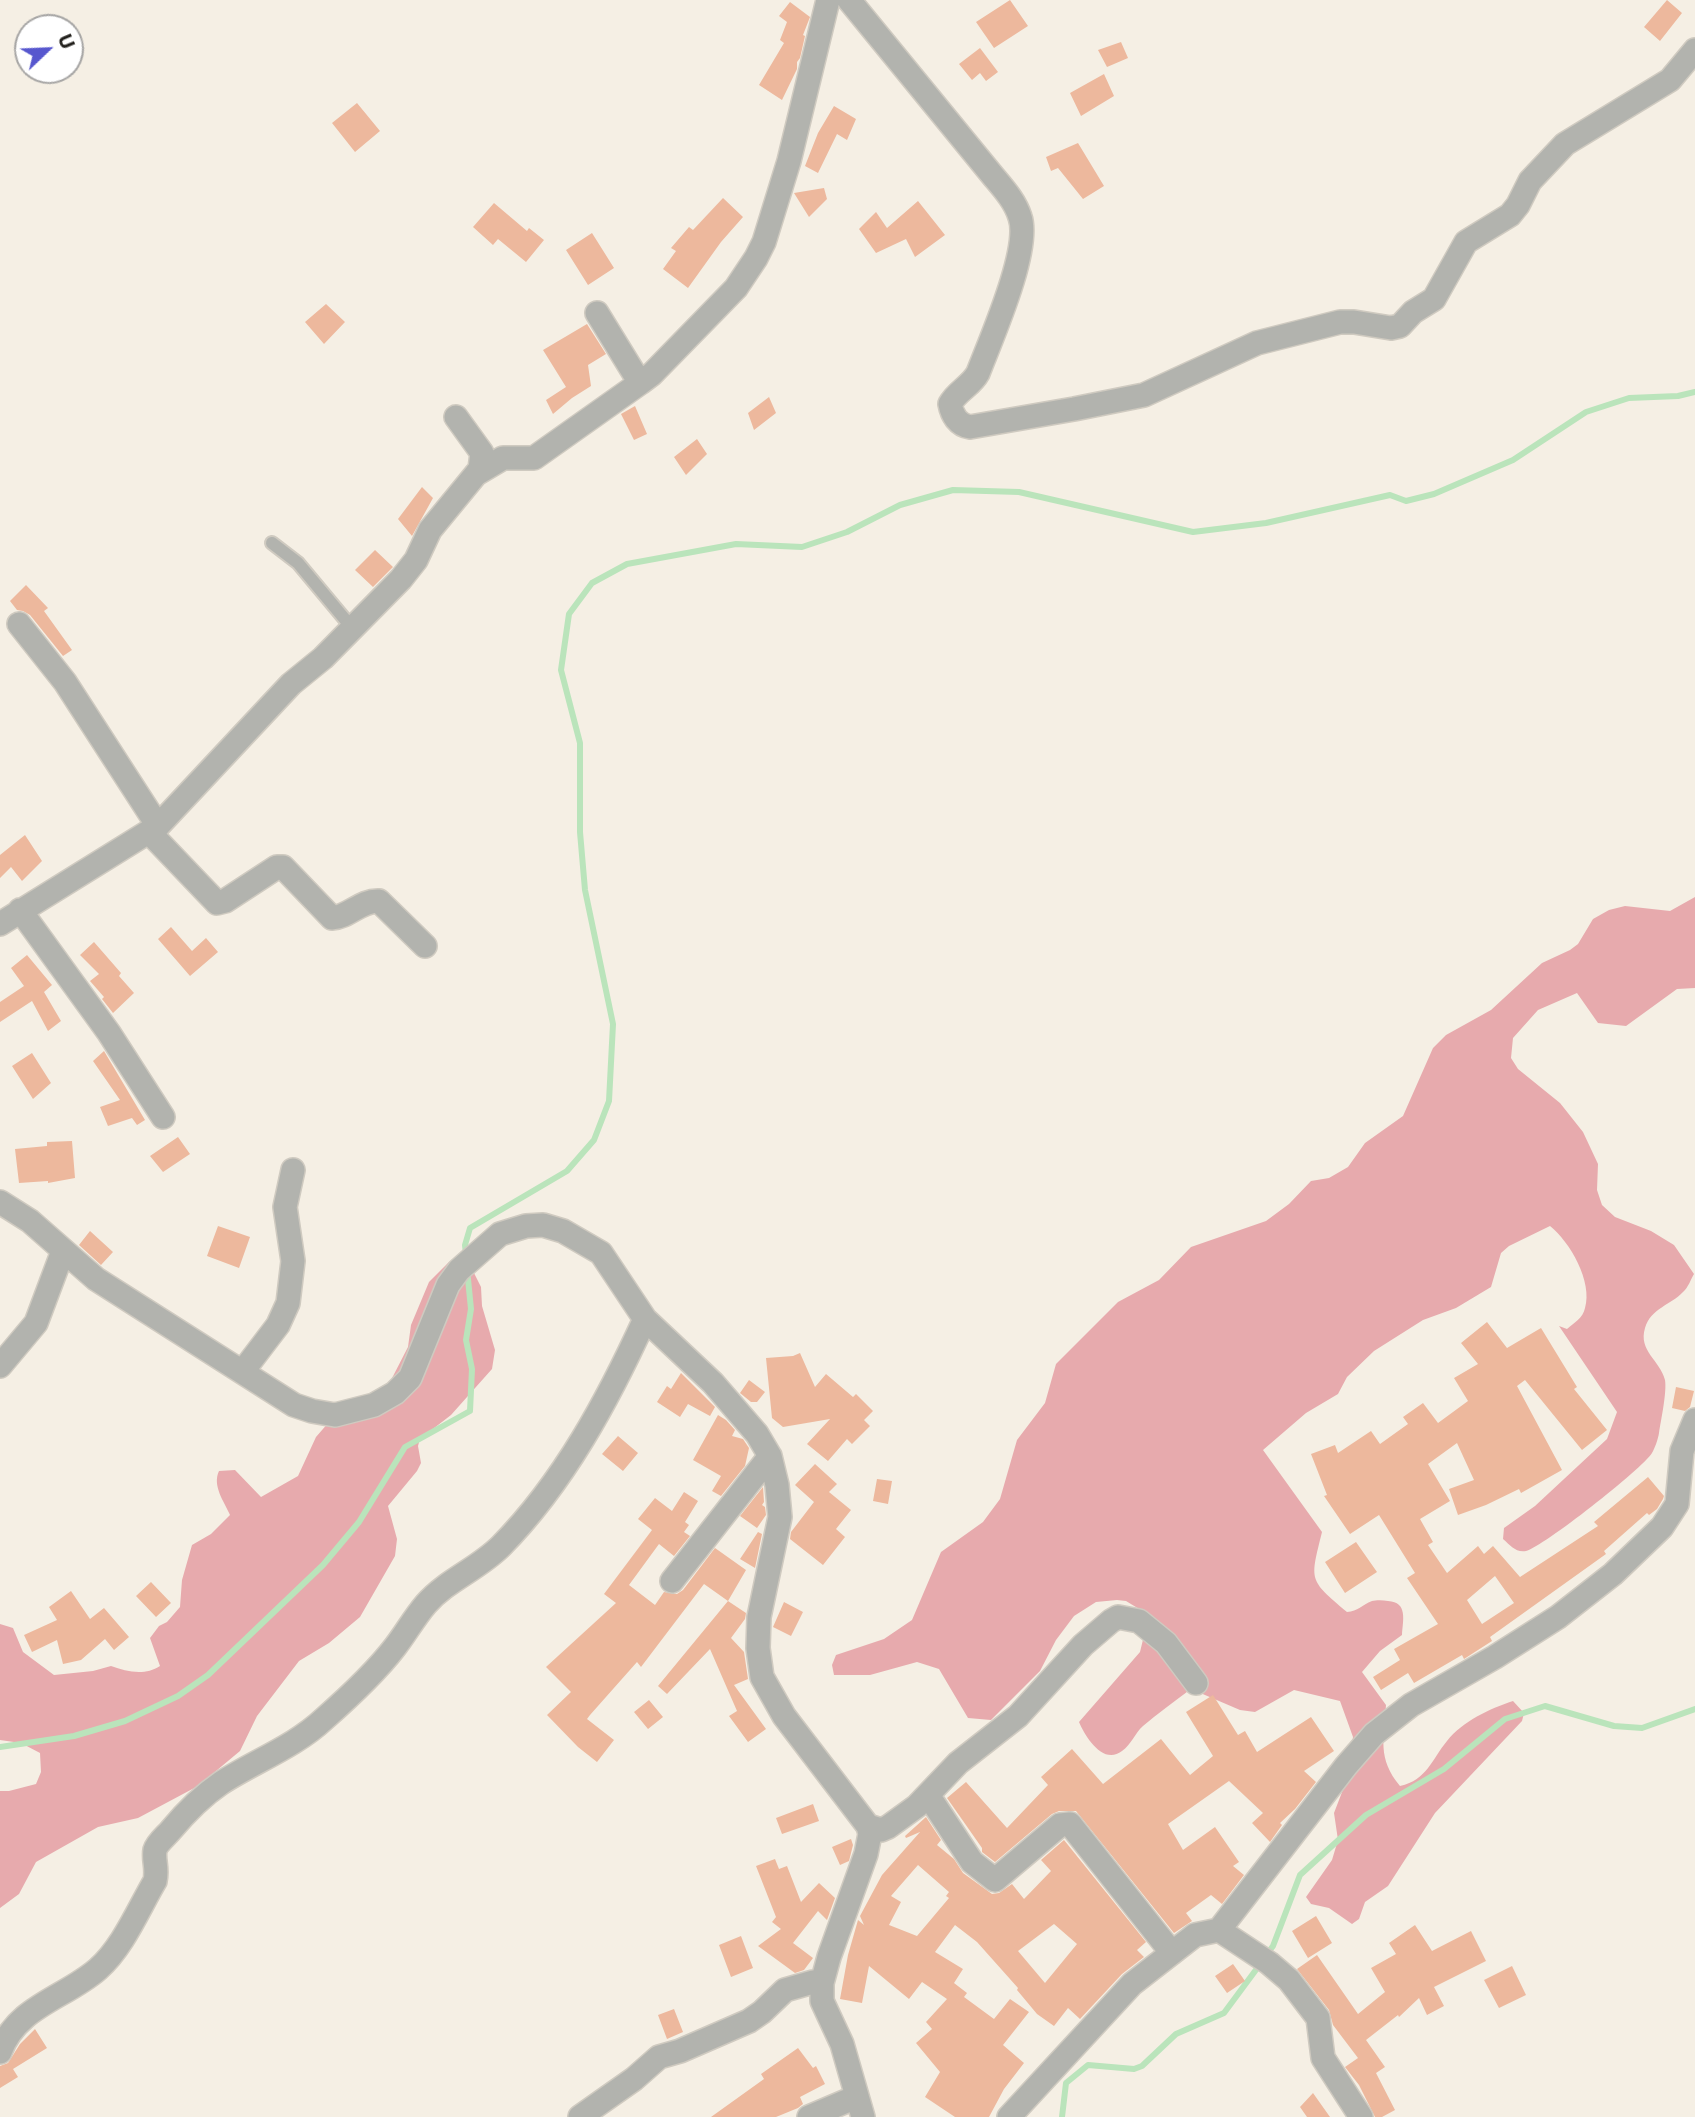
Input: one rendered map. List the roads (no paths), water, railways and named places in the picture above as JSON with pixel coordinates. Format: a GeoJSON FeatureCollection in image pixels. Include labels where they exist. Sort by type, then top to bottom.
{"type":"FeatureCollection","features":[{"type":"Feature","properties":{"kind":"street"},"geometry":{"type":"LineString","coordinates":[[476,474],[503,458],[534,458],[640,383],[736,288],[760,250],[789,161],[828,0]]}},
{"type":"Feature","properties":{"kind":"street"},"geometry":{"type":"LineString","coordinates":[[849,0],[1001,186],[1021,218],[1023,229],[1017,263],[978,373],[973,383],[954,397],[950,404],[956,420],[970,427],[1074,410],[1149,393],[1257,343],[1340,322],[1353,321],[1397,327],[1434,299],[1466,242],[1510,215],[1530,181],[1565,144],[1670,80],[1695,50]]}},
{"type":"Feature","properties":{"kind":"street"},"geometry":{"type":"LineString","coordinates":[[597,313],[640,383]]}},
{"type":"Feature","properties":{"kind":"street"},"geometry":{"type":"LineString","coordinates":[[0,924],[154,829],[291,684],[323,658],[401,579],[416,560],[430,530],[480,468],[482,453],[456,417]]}},
{"type":"Feature","properties":{"kind":"street"},"geometry":{"type":"LineString","coordinates":[[19,624],[65,682],[154,829],[217,902],[225,901],[277,867],[283,867],[332,918],[339,918],[368,902],[379,901],[425,946]]}},
{"type":"Feature","properties":{"kind":"street"},"geometry":{"type":"LineString","coordinates":[[20,910],[163,1117]]}},
{"type":"Feature","properties":{"kind":"street"},"geometry":{"type":"LineString","coordinates":[[243,1371],[278,1325],[288,1303],[293,1261],[285,1207],[293,1170]]}},
{"type":"Feature","properties":{"kind":"street"},"geometry":{"type":"LineString","coordinates":[[0,1202],[30,1221],[96,1279],[294,1405],[335,1415],[374,1405],[395,1393],[410,1378],[447,1286],[459,1270],[500,1234],[526,1226],[543,1225],[562,1231],[601,1253],[645,1320],[713,1383],[757,1434],[770,1456],[778,1485],[780,1517],[759,1617],[758,1648],[762,1677],[784,1716],[868,1826],[870,1834],[866,1854],[822,1983],[822,2001],[842,2044],[859,2107],[809,2117]]}},
{"type":"Feature","properties":{"kind":"street"},"geometry":{"type":"LineString","coordinates":[[0,1366],[36,1323],[63,1251]]}},
{"type":"Feature","properties":{"kind":"street"},"geometry":{"type":"LineString","coordinates":[[0,2052],[7,2036],[20,2019],[87,1978],[107,1960],[155,1881],[158,1868],[156,1847],[190,1808],[221,1784],[303,1737],[324,1720],[395,1647],[427,1603],[501,1546],[576,1450],[619,1376],[645,1320]]}},
{"type":"Feature","properties":{"kind":"street"},"geometry":{"type":"LineString","coordinates":[[1009,2117],[1132,1984],[1195,1935],[1219,1930],[1346,1766],[1374,1734],[1411,1704],[1495,1657],[1558,1617],[1613,1574],[1662,1527],[1677,1504],[1682,1451],[1695,1420]]}},
{"type":"Feature","properties":{"kind":"street"},"geometry":{"type":"LineString","coordinates":[[672,1581],[770,1456]]}},
{"type":"Feature","properties":{"kind":"street"},"geometry":{"type":"LineString","coordinates":[[868,1826],[881,1829],[888,1827],[928,1795],[958,1763],[1018,1716],[1083,1645],[1111,1620],[1118,1617],[1139,1621],[1166,1643],[1196,1683]]}},
{"type":"Feature","properties":{"kind":"street"},"geometry":{"type":"LineString","coordinates":[[928,1795],[972,1862],[995,1880],[1060,1825],[1070,1824],[1172,1953]]}},
{"type":"Feature","properties":{"kind":"street"},"geometry":{"type":"LineString","coordinates":[[1219,1930],[1269,1963],[1289,1980],[1318,2018],[1323,2058],[1361,2117]]}},
{"type":"Feature","properties":{"kind":"street"},"geometry":{"type":"LineString","coordinates":[[579,2117],[634,2080],[659,2057],[680,2051],[749,2021],[785,1990],[822,1983]]}},
{"type":"Feature","properties":{"kind":"lane"},"geometry":{"type":"LineString","coordinates":[[272,542],[298,563],[353,629]]}},
{"type":"Feature","properties":{"kind":"waterway"},"geometry":{"type":"LineString","coordinates":[[466,1255],[465,1245],[470,1228],[567,1171],[594,1140],[609,1101],[613,1024],[585,890],[580,832],[580,743],[561,670],[569,614],[592,583],[627,564],[736,544],[802,547],[847,532],[900,505],[953,490],[1019,492],[1193,532],[1266,523],[1390,495],[1406,501],[1434,494],[1513,460],[1586,412],[1629,398],[1678,396],[1695,392]]}},
{"type":"Feature","properties":{"kind":"waterway"},"geometry":{"type":"LineString","coordinates":[[0,1747],[74,1736],[125,1721],[178,1696],[208,1675],[323,1565],[359,1522],[405,1447],[470,1411],[472,1369],[466,1340],[471,1309],[467,1269]]}},
{"type":"Feature","properties":{"kind":"waterway"},"geometry":{"type":"LineString","coordinates":[[1267,1954],[1273,1946],[1300,1875],[1366,1815],[1444,1769],[1505,1719],[1545,1706],[1614,1726],[1642,1728],[1695,1709]]}},
{"type":"Feature","properties":{"kind":"waterway"},"geometry":{"type":"LineString","coordinates":[[1062,2117],[1066,2083],[1088,2065],[1134,2069],[1142,2066],[1176,2034],[1224,2013],[1261,1963]]}}]}
